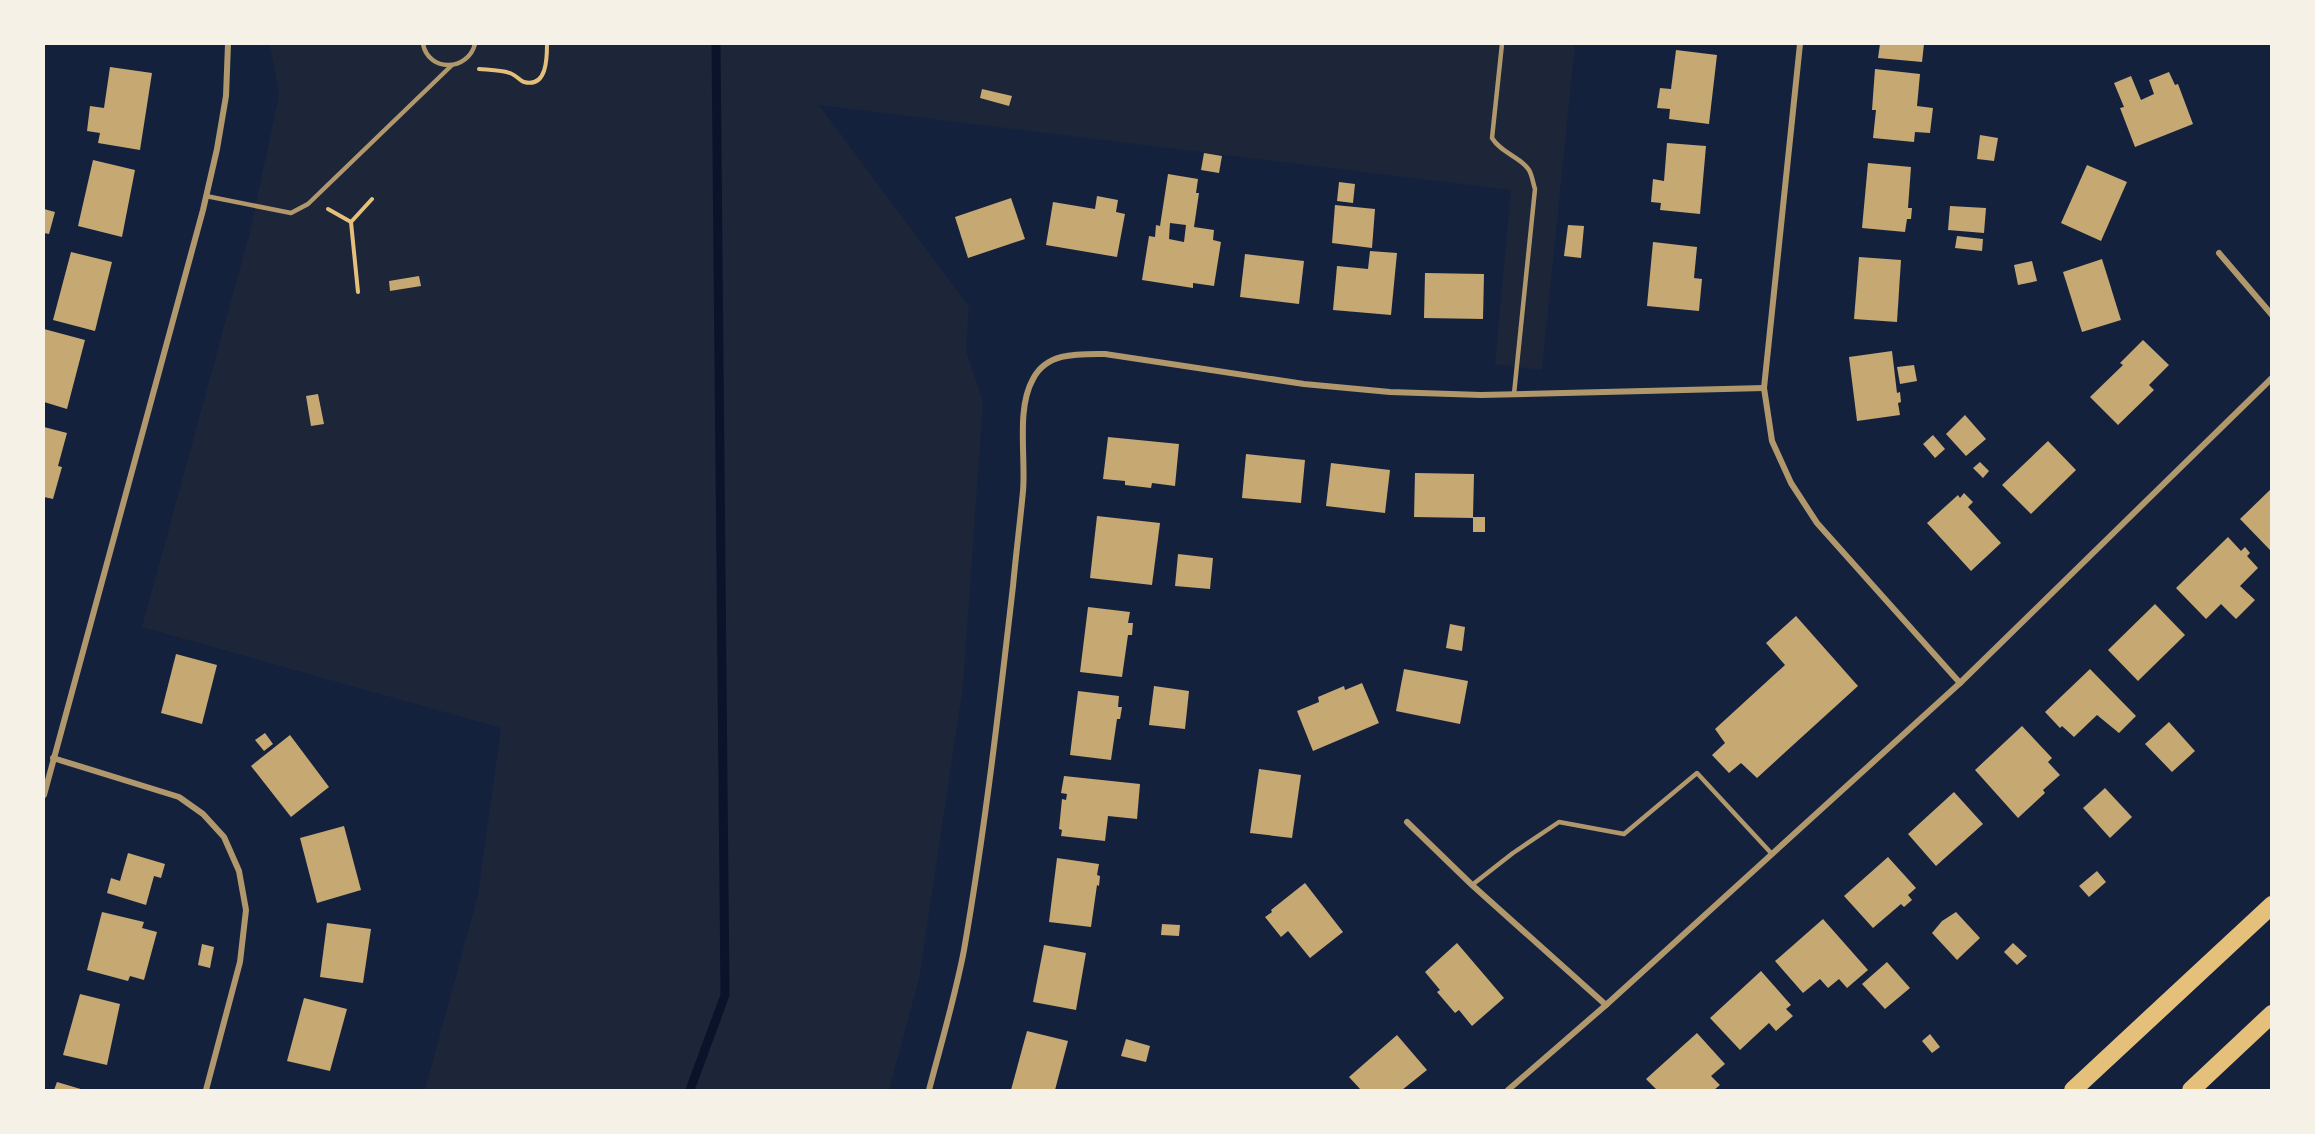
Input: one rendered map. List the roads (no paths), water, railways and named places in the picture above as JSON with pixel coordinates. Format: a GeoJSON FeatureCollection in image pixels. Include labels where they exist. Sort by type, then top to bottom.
{"type":"FeatureCollection","features":[{"type":"Feature","properties":{"kind":"highway"},"geometry":{"type":"LineString","coordinates":[[2073,1090],[2271,905]]}},
{"type":"Feature","properties":{"kind":"highway"},"geometry":{"type":"LineString","coordinates":[[2191,1090],[2271,1014]]}},
{"type":"Feature","properties":{"kind":"street"},"geometry":{"type":"LineString","coordinates":[[44,795],[206,196],[226,96],[228,44]]}},
{"type":"Feature","properties":{"kind":"street"},"geometry":{"type":"LineString","coordinates":[[1800,44],[1764,388],[1772,441],[1791,483],[1817,523],[1960,683]]}},
{"type":"Feature","properties":{"kind":"street"},"geometry":{"type":"LineString","coordinates":[[2218,253],[2271,315]]}},
{"type":"Feature","properties":{"kind":"street"},"geometry":{"type":"LineString","coordinates":[[929,1090],[963,952],[995,747],[1023,489],[1026,396],[1033,379],[1044,364],[1052,359],[1105,354],[1304,384],[1379,391],[1481,395],[1764,388]]}},
{"type":"Feature","properties":{"kind":"street"},"geometry":{"type":"LineString","coordinates":[[1508,1090],[1606,1005],[1960,683],[2271,378]]}},
{"type":"Feature","properties":{"kind":"street"},"geometry":{"type":"LineString","coordinates":[[53,758],[179,797],[203,814],[224,837],[239,871],[246,910],[240,962],[206,1090]]}},
{"type":"Feature","properties":{"kind":"street"},"geometry":{"type":"LineString","coordinates":[[1407,822],[1472,885],[1606,1005]]}},
{"type":"Feature","properties":{"kind":"lane"},"geometry":{"type":"LineString","coordinates":[[423,44],[428,56],[435,62],[451,66]]}},
{"type":"Feature","properties":{"kind":"lane"},"geometry":{"type":"LineString","coordinates":[[206,196],[291,213],[312,200],[451,66],[468,59],[475,44]]}},
{"type":"Feature","properties":{"kind":"lane"},"geometry":{"type":"LineString","coordinates":[[1502,44],[1492,138],[1499,148],[1529,169],[1535,189],[1514,394]]}},
{"type":"Feature","properties":{"kind":"lane"},"geometry":{"type":"LineString","coordinates":[[1472,885],[1559,822],[1624,834],[1697,773],[1772,854]]}},
{"type":"Feature","properties":{"kind":"waterway"},"geometry":{"type":"LineString","coordinates":[[690,1090],[725,995],[716,44]]}}]}
